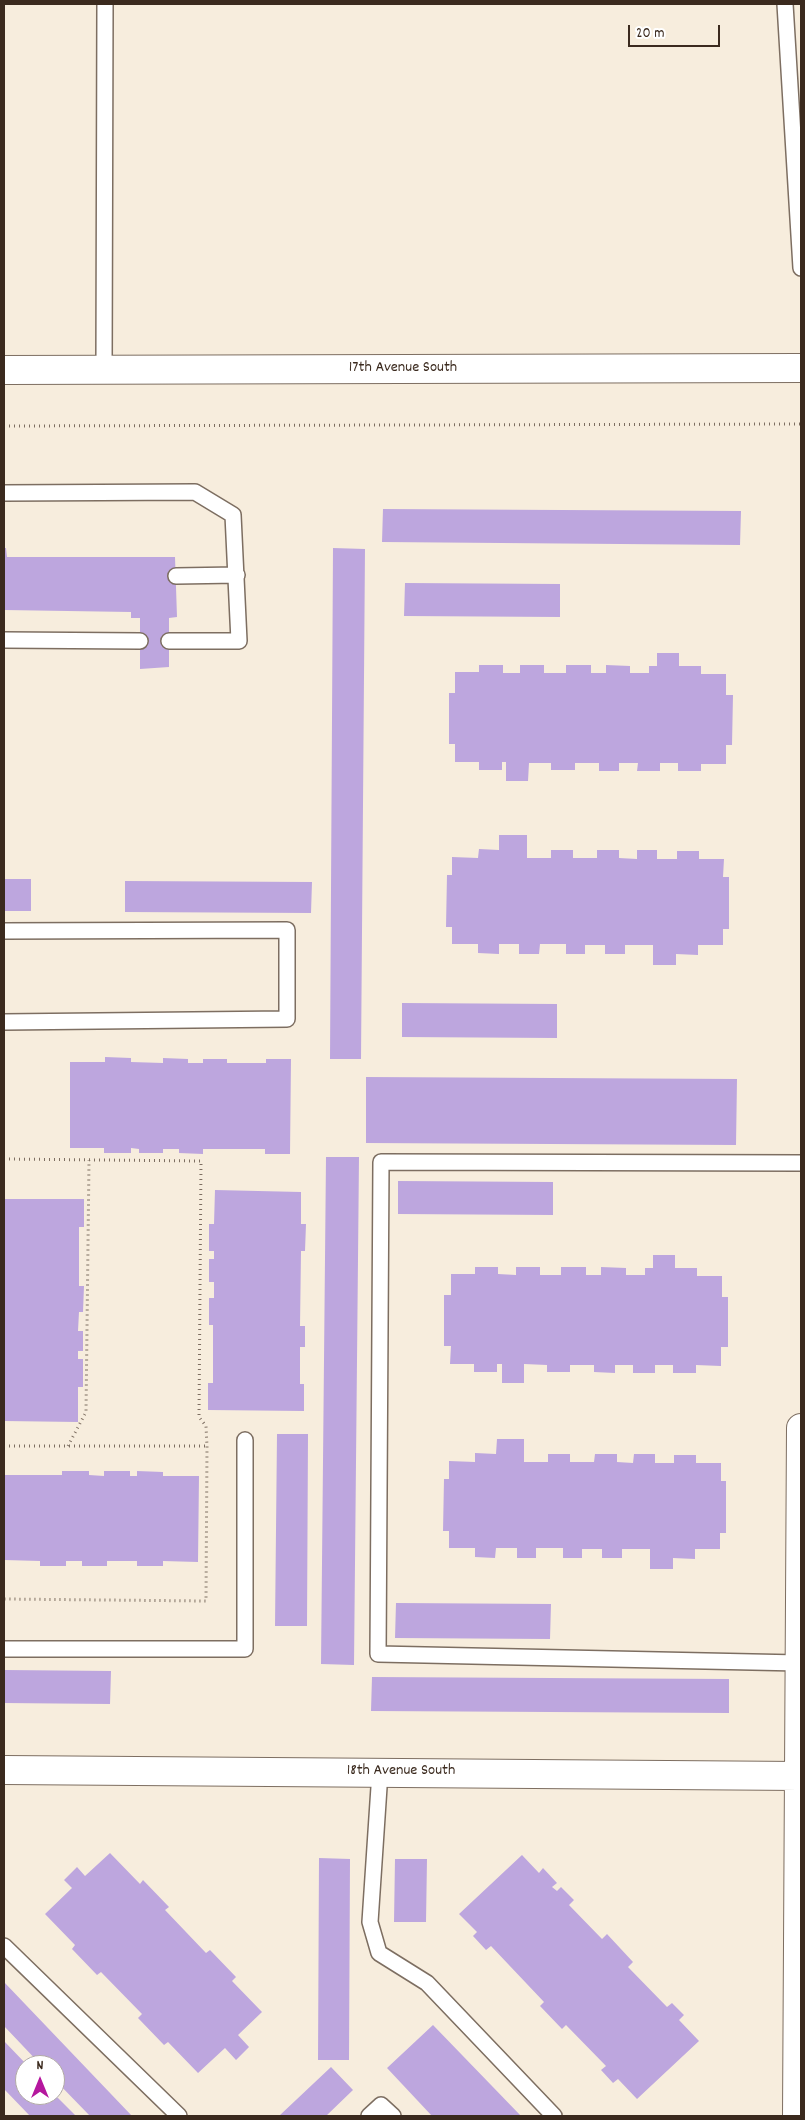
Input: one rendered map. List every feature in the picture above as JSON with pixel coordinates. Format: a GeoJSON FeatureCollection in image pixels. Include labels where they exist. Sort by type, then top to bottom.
{"type":"FeatureCollection","features":[{"type":"Feature","properties":{"kind":"street","name":"17th Avenue South"},"geometry":{"type":"LineString","coordinates":[[4,370],[801,368]]}},
{"type":"Feature","properties":{"kind":"street"},"geometry":{"type":"LineString","coordinates":[[797,2116],[800,2054],[799,1662],[801,1428]]}},
{"type":"Feature","properties":{"kind":"street","name":"18th Avenue South"},"geometry":{"type":"LineString","coordinates":[[4,1770],[799,1776]]}},
{"type":"Feature","properties":{"kind":"lane"},"geometry":{"type":"LineString","coordinates":[[104,370],[106,4]]}},
{"type":"Feature","properties":{"kind":"lane"},"geometry":{"type":"LineString","coordinates":[[784,4],[801,268]]}},
{"type":"Feature","properties":{"kind":"lane"},"geometry":{"type":"LineString","coordinates":[[4,493],[196,492],[232,515],[237,575],[238,641],[169,641]]}},
{"type":"Feature","properties":{"kind":"lane"},"geometry":{"type":"LineString","coordinates":[[176,576],[237,575]]}},
{"type":"Feature","properties":{"kind":"lane"},"geometry":{"type":"LineString","coordinates":[[4,640],[140,641]]}},
{"type":"Feature","properties":{"kind":"lane"},"geometry":{"type":"LineString","coordinates":[[4,931],[287,930],[287,1019],[4,1022]]}},
{"type":"Feature","properties":{"kind":"lane"},"geometry":{"type":"LineString","coordinates":[[799,1662],[378,1654],[378,1644],[381,1162],[801,1164]]}},
{"type":"Feature","properties":{"kind":"lane"},"geometry":{"type":"LineString","coordinates":[[4,1649],[244,1649],[244,1440]]}},
{"type":"Feature","properties":{"kind":"lane"},"geometry":{"type":"LineString","coordinates":[[380,1772],[370,1922],[379,1953],[427,1982],[554,2116]]}},
{"type":"Feature","properties":{"kind":"lane"},"geometry":{"type":"LineString","coordinates":[[4,1946],[180,2116]]}},
{"type":"Feature","properties":{"kind":"lane"},"geometry":{"type":"LineString","coordinates":[[369,2116],[381,2105],[393,2116]]}},
{"type":"Feature","properties":{"kind":"path"},"geometry":{"type":"LineString","coordinates":[[4,426],[801,424]]}},
{"type":"Feature","properties":{"kind":"path"},"geometry":{"type":"LineString","coordinates":[[4,1159],[202,1161],[199,1417],[206,1426],[207,1446],[206,1601],[4,1599]]}},
{"type":"Feature","properties":{"kind":"path"},"geometry":{"type":"LineString","coordinates":[[68,1446],[86,1412],[88,1160]]}},
{"type":"Feature","properties":{"kind":"path"},"geometry":{"type":"LineString","coordinates":[[4,1446],[207,1446]]}},
{"type":"Feature","properties":{"kind":"building"},"geometry":{"type":"Polygon","coordinates":[[[383,509],[741,511],[740,545],[382,542],[383,509]]]}},
{"type":"Feature","properties":{"kind":"building"},"geometry":{"type":"Polygon","coordinates":[[[4,548],[6,548],[7,557],[175,557],[177,617],[169,618],[169,667],[140,669],[140,618],[131,618],[131,612],[4,610],[4,548]]]}},
{"type":"Feature","properties":{"kind":"building"},"geometry":{"type":"Polygon","coordinates":[[[333,548],[365,549],[361,1059],[330,1059],[333,548]]]}},
{"type":"Feature","properties":{"kind":"building"},"geometry":{"type":"Polygon","coordinates":[[[405,583],[560,584],[560,617],[404,616],[405,583]]]}},
{"type":"Feature","properties":{"kind":"building"},"geometry":{"type":"Polygon","coordinates":[[[657,653],[679,653],[679,666],[701,666],[701,674],[726,674],[726,695],[733,695],[732,745],[726,745],[726,764],[701,764],[701,771],[678,771],[678,763],[660,763],[660,771],[637,771],[638,763],[619,763],[619,771],[599,771],[599,763],[575,763],[575,770],[551,770],[551,763],[529,763],[528,781],[506,781],[506,762],[502,762],[502,770],[479,770],[479,762],[455,762],[455,744],[449,744],[449,693],[455,693],[455,672],[479,672],[479,665],[503,665],[503,673],[520,673],[520,665],[544,665],[544,673],[566,673],[566,665],[591,665],[591,673],[606,673],[606,665],[630,666],[630,673],[649,673],[649,666],[657,666],[657,653]]]}},
{"type":"Feature","properties":{"kind":"building"},"geometry":{"type":"Polygon","coordinates":[[[499,835],[527,835],[527,858],[551,858],[551,850],[573,850],[573,858],[597,858],[597,850],[619,850],[619,858],[637,859],[637,850],[657,850],[657,859],[677,859],[677,851],[699,851],[699,859],[724,859],[723,877],[729,877],[729,929],[723,929],[723,945],[698,945],[698,955],[676,954],[676,965],[653,965],[653,945],[625,945],[625,954],[605,954],[605,945],[585,945],[585,954],[566,954],[566,944],[540,944],[539,954],[519,954],[519,944],[499,944],[499,954],[478,953],[478,944],[452,944],[452,927],[446,927],[447,875],[452,875],[452,857],[478,858],[479,849],[499,850],[499,835]]]}},
{"type":"Feature","properties":{"kind":"building"},"geometry":{"type":"Polygon","coordinates":[[[4,879],[31,879],[31,911],[4,911],[4,879]]]}},
{"type":"Feature","properties":{"kind":"building"},"geometry":{"type":"Polygon","coordinates":[[[125,881],[312,882],[311,913],[125,912],[125,881]]]}},
{"type":"Feature","properties":{"kind":"building"},"geometry":{"type":"Polygon","coordinates":[[[402,1003],[557,1004],[557,1038],[402,1037],[402,1003]]]}},
{"type":"Feature","properties":{"kind":"building"},"geometry":{"type":"Polygon","coordinates":[[[105,1057],[131,1058],[131,1062],[163,1063],[163,1058],[188,1059],[188,1063],[203,1063],[203,1059],[227,1059],[227,1063],[266,1063],[266,1059],[291,1059],[290,1154],[265,1154],[265,1149],[203,1149],[203,1154],[179,1153],[179,1149],[163,1149],[163,1153],[139,1153],[139,1149],[131,1148],[131,1153],[104,1153],[104,1148],[70,1148],[70,1062],[105,1062],[105,1057]]]}},
{"type":"Feature","properties":{"kind":"building"},"geometry":{"type":"Polygon","coordinates":[[[366,1077],[737,1079],[736,1145],[366,1143],[366,1077]]]}},
{"type":"Feature","properties":{"kind":"building"},"geometry":{"type":"Polygon","coordinates":[[[326,1157],[359,1157],[354,1665],[321,1664],[326,1157]]]}},
{"type":"Feature","properties":{"kind":"building"},"geometry":{"type":"Polygon","coordinates":[[[398,1181],[553,1182],[553,1215],[398,1214],[398,1181]]]}},
{"type":"Feature","properties":{"kind":"building"},"geometry":{"type":"Polygon","coordinates":[[[215,1190],[301,1192],[301,1224],[306,1224],[305,1251],[301,1251],[300,1326],[305,1326],[305,1347],[300,1347],[300,1384],[304,1384],[304,1411],[208,1410],[208,1383],[213,1383],[213,1325],[209,1325],[209,1298],[214,1298],[214,1282],[209,1282],[209,1259],[214,1259],[214,1251],[209,1251],[209,1224],[214,1224],[215,1190]]]}},
{"type":"Feature","properties":{"kind":"building"},"geometry":{"type":"Polygon","coordinates":[[[4,1199],[84,1199],[84,1227],[79,1227],[79,1286],[84,1286],[83,1312],[79,1312],[78,1331],[83,1331],[83,1351],[78,1351],[78,1359],[83,1359],[83,1387],[78,1387],[78,1422],[4,1421],[4,1199]]]}},
{"type":"Feature","properties":{"kind":"building"},"geometry":{"type":"Polygon","coordinates":[[[653,1255],[675,1255],[675,1268],[697,1268],[697,1276],[722,1276],[722,1297],[728,1297],[728,1347],[721,1347],[721,1366],[696,1365],[696,1373],[673,1373],[673,1365],[655,1365],[655,1373],[633,1373],[633,1365],[615,1365],[615,1373],[594,1372],[594,1365],[570,1365],[570,1372],[547,1372],[547,1365],[524,1364],[524,1383],[502,1383],[502,1364],[497,1364],[497,1372],[474,1372],[474,1364],[450,1364],[451,1346],[444,1346],[444,1295],[451,1295],[451,1274],[475,1274],[475,1267],[498,1267],[498,1274],[516,1275],[516,1267],[540,1267],[540,1275],[561,1275],[561,1267],[586,1267],[586,1275],[601,1275],[601,1267],[626,1268],[626,1275],[645,1275],[645,1268],[653,1268],[653,1255]]]}},
{"type":"Feature","properties":{"kind":"building"},"geometry":{"type":"Polygon","coordinates":[[[277,1434],[308,1434],[307,1626],[275,1626],[277,1434]]]}},
{"type":"Feature","properties":{"kind":"building"},"geometry":{"type":"Polygon","coordinates":[[[497,1439],[524,1439],[524,1462],[548,1462],[548,1454],[570,1454],[570,1462],[594,1462],[595,1454],[617,1454],[617,1462],[633,1463],[634,1454],[655,1454],[655,1463],[674,1463],[674,1455],[696,1455],[696,1463],[721,1463],[721,1481],[726,1481],[726,1533],[720,1533],[720,1549],[695,1549],[695,1559],[673,1558],[673,1569],[650,1569],[650,1549],[622,1549],[622,1558],[602,1558],[602,1549],[582,1549],[582,1558],[563,1558],[563,1548],[536,1548],[536,1558],[517,1558],[517,1548],[496,1548],[495,1558],[475,1557],[475,1548],[449,1548],[449,1531],[443,1531],[444,1479],[449,1479],[449,1461],[475,1462],[475,1453],[496,1454],[497,1439]]]}},
{"type":"Feature","properties":{"kind":"building"},"geometry":{"type":"Polygon","coordinates":[[[62,1471],[89,1471],[89,1475],[104,1476],[104,1471],[130,1471],[130,1476],[137,1476],[137,1471],[163,1472],[163,1476],[199,1476],[198,1562],[163,1561],[163,1566],[137,1566],[137,1561],[107,1561],[107,1566],[82,1566],[82,1561],[66,1561],[66,1566],[40,1566],[40,1561],[4,1560],[4,1475],[62,1475],[62,1471]]]}},
{"type":"Feature","properties":{"kind":"building"},"geometry":{"type":"Polygon","coordinates":[[[396,1603],[551,1604],[550,1639],[395,1638],[396,1603]]]}},
{"type":"Feature","properties":{"kind":"building"},"geometry":{"type":"Polygon","coordinates":[[[4,1670],[111,1671],[110,1704],[4,1703],[4,1670]]]}},
{"type":"Feature","properties":{"kind":"building"},"geometry":{"type":"Polygon","coordinates":[[[372,1677],[729,1679],[729,1713],[371,1711],[372,1677]]]}},
{"type":"Feature","properties":{"kind":"building"},"geometry":{"type":"Polygon","coordinates":[[[110,1853],[140,1884],[143,1880],[169,1907],[165,1910],[206,1953],[210,1950],[236,1977],[232,1981],[262,2012],[238,2035],[249,2047],[236,2060],[225,2048],[198,2073],[168,2042],[164,2045],[138,2018],[142,2014],[101,1972],[97,1975],[72,1949],[75,1945],[45,1914],[72,1888],[64,1880],[77,1867],[85,1876],[110,1853]]]}},
{"type":"Feature","properties":{"kind":"building"},"geometry":{"type":"Polygon","coordinates":[[[522,1855],[539,1873],[543,1868],[557,1883],[552,1887],[557,1891],[561,1887],[574,1900],[569,1905],[602,1939],[607,1934],[633,1962],[628,1967],[667,2007],[672,2003],[684,2015],[679,2020],[699,2041],[637,2099],[618,2079],[613,2083],[601,2070],[606,2066],[566,2025],[562,2029],[540,2006],[544,2002],[491,1946],[486,1950],[473,1936],[477,1932],[459,1914],[522,1855]]]}},
{"type":"Feature","properties":{"kind":"building"},"geometry":{"type":"Polygon","coordinates":[[[319,1858],[350,1859],[349,2060],[318,2060],[319,1858]]]}},
{"type":"Feature","properties":{"kind":"building"},"geometry":{"type":"Polygon","coordinates":[[[395,1859],[427,1859],[426,1922],[394,1922],[395,1859]]]}},
{"type":"Feature","properties":{"kind":"building"},"geometry":{"type":"Polygon","coordinates":[[[4,1982],[132,2116],[90,2116],[65,2090],[65,2055],[32,2055],[4,2026],[4,1982]]]}},
{"type":"Feature","properties":{"kind":"building"},"geometry":{"type":"Polygon","coordinates":[[[433,2025],[521,2116],[432,2116],[387,2068],[433,2025]]]}},
{"type":"Feature","properties":{"kind":"building"},"geometry":{"type":"Polygon","coordinates":[[[4,2041],[17,2055],[15,2055],[15,2100],[4,2089],[4,2041]]]}},
{"type":"Feature","properties":{"kind":"building"},"geometry":{"type":"Polygon","coordinates":[[[331,2067],[353,2090],[326,2116],[279,2116],[331,2067]]]}},
{"type":"Feature","properties":{"kind":"building"},"geometry":{"type":"Polygon","coordinates":[[[19,2105],[65,2105],[76,2116],[30,2116],[19,2105]]]}}]}
